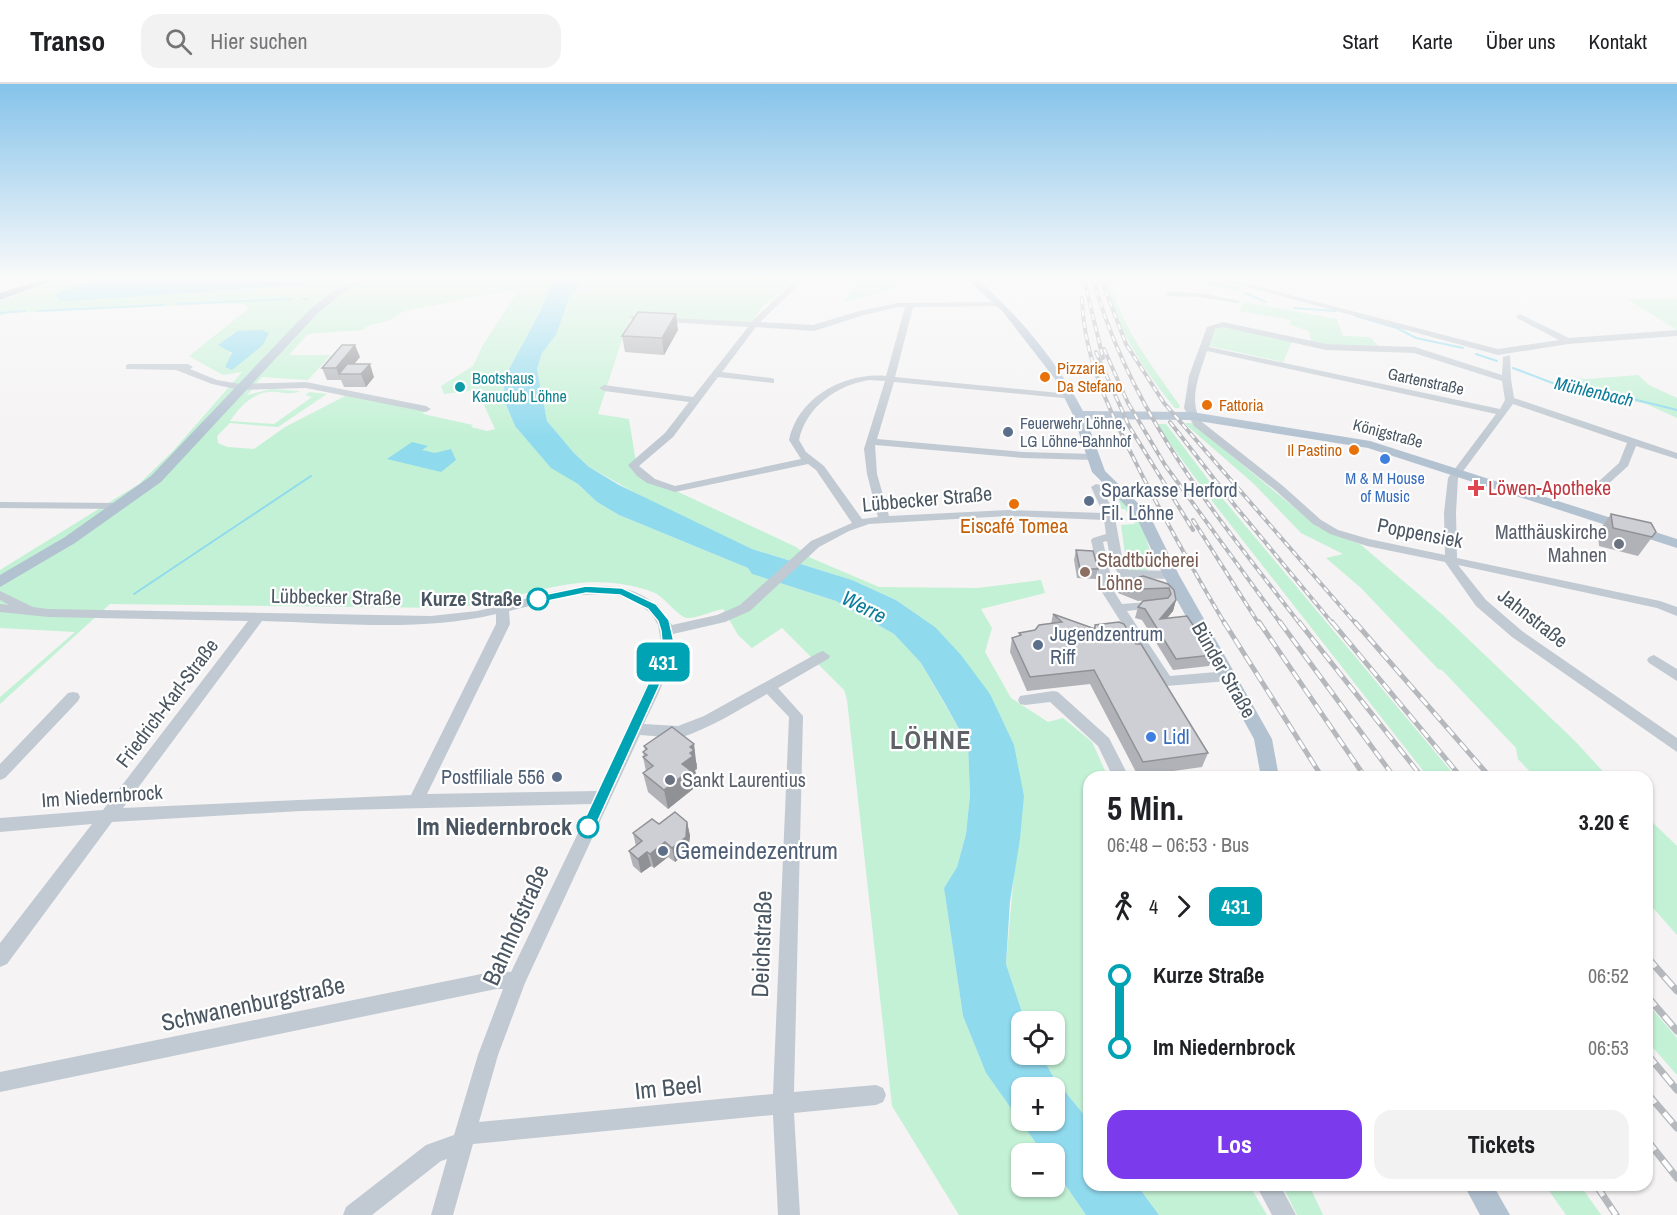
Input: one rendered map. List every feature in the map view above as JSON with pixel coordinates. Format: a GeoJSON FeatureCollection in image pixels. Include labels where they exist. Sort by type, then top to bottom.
{"type":"FeatureCollection","features":[{"type":"Feature","properties":{"kind":"main road"},"geometry":{"type":"LineString","coordinates":[[0,582],[29,566],[121,506],[167,469],[244,383],[294,332]]}},
{"type":"Feature","properties":{"kind":"main road","name":"Bünder Straße"},"geometry":{"type":"LineString","coordinates":[[1024,332],[1060,378],[1079,415],[1093,457],[1104,479],[1138,507],[1171,574],[1263,739],[1269,771]]}},
{"type":"Feature","properties":{"kind":"main road","name":"Königstraße"},"geometry":{"type":"LineString","coordinates":[[1079,415],[1186,416],[1370,445],[1677,544]]}},
{"type":"Feature","properties":{"kind":"main road"},"geometry":{"type":"LineString","coordinates":[[1481,1191],[1496,1215]]}},
{"type":"Feature","properties":{"kind":"street"},"geometry":{"type":"LineString","coordinates":[[748,332],[669,435],[633,465],[636,471],[661,487],[675,489],[810,460]]}},
{"type":"Feature","properties":{"kind":"street"},"geometry":{"type":"LineString","coordinates":[[884,519],[872,474],[871,442],[903,332]]}},
{"type":"Feature","properties":{"kind":"street"},"geometry":{"type":"LineString","coordinates":[[1186,416],[1194,376],[1210,332]]}},
{"type":"Feature","properties":{"kind":"street"},"geometry":{"type":"LineString","coordinates":[[1276,332],[1326,347],[1415,350],[1506,379]]}},
{"type":"Feature","properties":{"kind":"street"},"geometry":{"type":"LineString","coordinates":[[1424,332],[1505,353],[1568,341],[1677,333]]}},
{"type":"Feature","properties":{"kind":"street"},"geometry":{"type":"LineString","coordinates":[[1550,332],[1568,341]]}},
{"type":"Feature","properties":{"kind":"street","name":"Gartenstraße"},"geometry":{"type":"LineString","coordinates":[[1203,348],[1502,412]]}},
{"type":"Feature","properties":{"kind":"street"},"geometry":{"type":"LineString","coordinates":[[1449,558],[1450,500],[1453,478],[1510,400],[1505,353]]}},
{"type":"Feature","properties":{"kind":"street"},"geometry":{"type":"LineString","coordinates":[[129,367],[179,368],[215,382],[306,385],[426,409]]}},
{"type":"Feature","properties":{"kind":"street"},"geometry":{"type":"LineString","coordinates":[[716,374],[771,381]]}},
{"type":"Feature","properties":{"kind":"street"},"geometry":{"type":"LineString","coordinates":[[859,524],[820,468],[796,447],[794,440],[807,411],[849,381],[869,377],[1070,398]]}},
{"type":"Feature","properties":{"kind":"street"},"geometry":{"type":"LineString","coordinates":[[604,388],[696,400]]}},
{"type":"Feature","properties":{"kind":"street"},"geometry":{"type":"LineString","coordinates":[[1510,400],[1677,456]]}},
{"type":"Feature","properties":{"kind":"street","name":"Poppensiek"},"geometry":{"type":"LineString","coordinates":[[1186,416],[1279,488],[1317,522],[1334,532],[1367,542],[1660,605],[1677,612]]}},
{"type":"Feature","properties":{"kind":"street"},"geometry":{"type":"LineString","coordinates":[[1602,484],[1624,464],[1633,441]]}},
{"type":"Feature","properties":{"kind":"street"},"geometry":{"type":"LineString","coordinates":[[871,442],[1023,455],[1093,457]]}},
{"type":"Feature","properties":{"kind":"street"},"geometry":{"type":"LineString","coordinates":[[1096,487],[1099,496],[1104,499],[1117,563],[1126,574]]}},
{"type":"Feature","properties":{"kind":"street"},"geometry":{"type":"LineString","coordinates":[[0,505],[121,506]]}},
{"type":"Feature","properties":{"kind":"street","name":"Lübbecker Straße"},"geometry":{"type":"LineString","coordinates":[[0,608],[48,613],[431,620],[502,609],[569,592],[610,590],[633,595],[652,606],[663,620],[666,631],[720,619],[745,608],[815,544],[859,524],[884,519],[1008,513],[1107,517]]}},
{"type":"Feature","properties":{"kind":"street"},"geometry":{"type":"LineString","coordinates":[[1113,536],[1097,540],[1105,584],[1166,681],[1228,676]]}},
{"type":"Feature","properties":{"kind":"street","name":"Jahnstraße"},"geometry":{"type":"LineString","coordinates":[[1449,558],[1455,572],[1474,595],[1517,634],[1677,747]]}},
{"type":"Feature","properties":{"kind":"street"},"geometry":{"type":"LineString","coordinates":[[1105,584],[1126,574],[1171,574]]}},
{"type":"Feature","properties":{"kind":"street","name":"Lübbecker Straße"},"geometry":{"type":"LineString","coordinates":[[0,595],[26,608],[48,613]]}},
{"type":"Feature","properties":{"kind":"street"},"geometry":{"type":"LineString","coordinates":[[1119,608],[1159,604]]}},
{"type":"Feature","properties":{"kind":"street"},"geometry":{"type":"LineString","coordinates":[[416,801],[503,624],[502,609]]}},
{"type":"Feature","properties":{"kind":"street","name":"Friedrich-Karl-Straße"},"geometry":{"type":"LineString","coordinates":[[0,958],[258,617]]}},
{"type":"Feature","properties":{"kind":"street","name":"Bahnhofstraße"},"geometry":{"type":"LineString","coordinates":[[442,1215],[488,1055],[516,981],[634,729],[665,656],[666,631]]}},
{"type":"Feature","properties":{"kind":"street"},"geometry":{"type":"LineString","coordinates":[[634,729],[679,732],[769,687],[823,656]]}},
{"type":"Feature","properties":{"kind":"street"},"geometry":{"type":"LineString","coordinates":[[1654,660],[1677,676]]}},
{"type":"Feature","properties":{"kind":"street","name":"Deichstraße"},"geometry":{"type":"LineString","coordinates":[[769,687],[794,711],[796,716],[783,1103],[789,1215]]}},
{"type":"Feature","properties":{"kind":"street"},"geometry":{"type":"LineString","coordinates":[[1025,700],[1053,696],[1104,742],[1118,771]]}},
{"type":"Feature","properties":{"kind":"street"},"geometry":{"type":"LineString","coordinates":[[0,774],[73,697]]}},
{"type":"Feature","properties":{"kind":"street","name":"Im Niedernbrock"},"geometry":{"type":"LineString","coordinates":[[0,825],[110,814],[416,801],[603,797]]}},
{"type":"Feature","properties":{"kind":"street","name":"Schwanenburgstraße"},"geometry":{"type":"LineString","coordinates":[[0,1082],[496,980],[516,981]]}},
{"type":"Feature","properties":{"kind":"street","name":"Im Beel"},"geometry":{"type":"LineString","coordinates":[[354,1215],[434,1153],[463,1138],[876,1095]]}},
{"type":"Feature","properties":{"kind":"street"},"geometry":{"type":"LineString","coordinates":[[1271,1191],[1286,1215]]}},
{"type":"Feature","properties":{"kind":"green space"},"geometry":{"type":"Polygon","coordinates":[[[219,332],[235,332],[231,334],[228,350],[232,357],[227,362],[267,332],[339,332],[308,334],[289,355],[331,355],[308,380],[262,377],[247,395],[271,389],[300,391],[269,392],[255,396],[239,409],[230,421],[274,424],[312,397],[305,395],[310,392],[327,394],[278,427],[230,423],[217,436],[218,443],[227,447],[254,449],[285,427],[351,393],[424,411],[423,414],[473,425],[471,427],[487,431],[495,429],[477,390],[444,394],[441,386],[473,366],[491,332],[529,332],[509,369],[504,388],[506,406],[515,426],[551,467],[578,484],[597,502],[619,515],[748,568],[752,574],[836,601],[894,634],[921,663],[968,745],[970,795],[966,834],[957,867],[944,888],[963,1016],[986,1073],[1011,1108],[1011,1131],[1027,1131],[1036,1143],[1011,1143],[1011,1197],[1065,1197],[1065,1185],[1086,1215],[959,1215],[892,1106],[847,700],[844,690],[782,628],[752,648],[738,635],[723,609],[687,618],[648,590],[599,582],[556,586],[486,603],[451,608],[110,604],[0,704],[0,697],[75,632],[0,628],[0,570],[139,484],[173,451],[242,372],[223,375],[189,356],[219,332]]]}},
{"type":"Feature","properties":{"kind":"green space"},"geometry":{"type":"Polygon","coordinates":[[[557,332],[624,332],[598,414],[629,419],[637,469],[665,488],[674,490],[796,547],[811,558],[879,587],[978,588],[1041,580],[1045,593],[981,609],[992,628],[985,652],[1011,698],[1048,722],[1063,718],[1092,742],[1105,771],[1083,771],[1083,1114],[1065,1092],[1065,1077],[1053,1077],[1047,1065],[1065,1065],[1065,1011],[1022,1011],[1006,964],[1014,873],[935,627],[896,600],[852,580],[752,549],[650,501],[589,467],[547,421],[537,369],[542,353],[557,332]]]}},
{"type":"Feature","properties":{"kind":"green space"},"geometry":{"type":"Polygon","coordinates":[[[1123,332],[1131,332],[1180,406],[1179,408],[1175,408],[1163,393],[1123,332]]]}},
{"type":"Feature","properties":{"kind":"green space"},"geometry":{"type":"Polygon","coordinates":[[[1211,332],[1250,332],[1292,342],[1283,362],[1205,345],[1211,332]]]}},
{"type":"Feature","properties":{"kind":"green space"},"geometry":{"type":"Polygon","coordinates":[[[1309,332],[1342,332],[1343,336],[1370,337],[1380,348],[1312,344],[1309,332]]]}},
{"type":"Feature","properties":{"kind":"green space"},"geometry":{"type":"Polygon","coordinates":[[[1638,375],[1649,385],[1677,398],[1677,418],[1646,404],[1555,385],[1560,377],[1587,379],[1638,375]]]}},
{"type":"Feature","properties":{"kind":"green space"},"geometry":{"type":"Polygon","coordinates":[[[1184,423],[1192,423],[1319,528],[1360,544],[1443,615],[1575,741],[1602,771],[1529,771],[1518,759],[1516,748],[1442,670],[1438,669],[1361,588],[1326,558],[1343,554],[1301,533],[1254,484],[1184,423]]]}},
{"type":"Feature","properties":{"kind":"green space"},"geometry":{"type":"Polygon","coordinates":[[[1156,424],[1166,424],[1223,499],[1451,771],[1423,771],[1212,501],[1156,424]]]}},
{"type":"Feature","properties":{"kind":"green space"},"geometry":{"type":"Polygon","coordinates":[[[1118,497],[1133,510],[1142,524],[1154,565],[1145,572],[1134,572],[1127,568],[1121,525],[1135,524],[1125,509],[1121,509],[1118,497]]]}},
{"type":"Feature","properties":{"kind":"green space"},"geometry":{"type":"Polygon","coordinates":[[[1653,823],[1677,846],[1677,935],[1653,908],[1653,823]]]}},
{"type":"Feature","properties":{"kind":"green space"},"geometry":{"type":"Polygon","coordinates":[[[1653,1010],[1677,1038],[1677,1075],[1653,1048],[1653,1010]]]}},
{"type":"Feature","properties":{"kind":"green space"},"geometry":{"type":"Polygon","coordinates":[[[1141,1191],[1253,1191],[1267,1215],[1159,1215],[1141,1191]]]}},
{"type":"Feature","properties":{"kind":"green space"},"geometry":{"type":"Polygon","coordinates":[[[1285,1191],[1312,1191],[1323,1215],[1297,1215],[1285,1191]]]}},
{"type":"Feature","properties":{"kind":"green space"},"geometry":{"type":"Polygon","coordinates":[[[1549,1191],[1584,1191],[1601,1215],[1566,1215],[1549,1191]]]}},
{"type":"Feature","properties":{"kind":"water"},"geometry":{"type":"Polygon","coordinates":[[[236,332],[269,333],[263,345],[232,370],[225,367],[232,353],[218,345],[236,332]]]}},
{"type":"Feature","properties":{"kind":"water","name":"Werre"},"geometry":{"type":"Polygon","coordinates":[[[529,332],[557,332],[542,353],[537,369],[547,421],[589,467],[619,485],[752,549],[852,580],[896,600],[935,627],[961,655],[990,694],[1014,745],[1024,796],[1010,901],[1006,964],[1022,1011],[1011,1011],[1011,1065],[1047,1065],[1053,1077],[1011,1077],[1011,1108],[986,1073],[963,1016],[944,888],[957,867],[966,834],[970,795],[968,745],[921,663],[894,634],[836,601],[752,574],[748,568],[619,515],[597,502],[578,484],[551,468],[515,426],[506,405],[504,388],[509,369],[529,332]]]}},
{"type":"Feature","properties":{"kind":"water"},"geometry":{"type":"Polygon","coordinates":[[[412,442],[428,446],[422,450],[435,453],[451,449],[456,460],[441,472],[387,459],[412,442]]]}},
{"type":"Feature","properties":{"kind":"water"},"geometry":{"type":"Polygon","coordinates":[[[1065,1092],[1083,1114],[1083,1191],[1141,1191],[1159,1215],[1086,1215],[1065,1185],[1065,1143],[1036,1143],[1027,1131],[1065,1131],[1065,1092]]]}},
{"type":"Feature","properties":{"kind":"building"},"geometry":{"type":"Polygon","coordinates":[[[625,332],[666,332],[662,338],[622,336],[625,332]]]}},
{"type":"Feature","properties":{"kind":"building"},"geometry":{"type":"Polygon","coordinates":[[[342,345],[355,345],[336,368],[322,368],[342,345]]]}},
{"type":"Feature","properties":{"kind":"building"},"geometry":{"type":"Polygon","coordinates":[[[347,364],[370,364],[361,374],[339,374],[347,364]]]}},
{"type":"Feature","properties":{"kind":"building"},"geometry":{"type":"Polygon","coordinates":[[[1611,514],[1651,523],[1656,532],[1652,537],[1613,528],[1611,514]]]}},
{"type":"Feature","properties":{"kind":"building"},"geometry":{"type":"Polygon","coordinates":[[[1076,550],[1093,551],[1098,569],[1080,569],[1076,550]]]}},
{"type":"Feature","properties":{"kind":"building"},"geometry":{"type":"Polygon","coordinates":[[[1143,576],[1168,584],[1174,590],[1176,600],[1160,619],[1187,616],[1213,655],[1176,659],[1145,609],[1138,607],[1143,601],[1168,598],[1171,594],[1169,588],[1141,589],[1121,582],[1143,576]]]}},
{"type":"Feature","properties":{"kind":"building"},"geometry":{"type":"Polygon","coordinates":[[[1053,614],[1095,629],[1095,625],[1119,622],[1124,624],[1136,644],[1141,644],[1208,753],[1143,762],[1094,670],[1030,677],[1012,638],[1021,635],[1019,633],[1035,630],[1039,625],[1062,622],[1053,614]]]}},
{"type":"Feature","properties":{"kind":"building"},"geometry":{"type":"Polygon","coordinates":[[[672,727],[694,744],[690,747],[694,750],[690,753],[693,756],[682,764],[690,770],[664,790],[643,773],[653,766],[643,757],[647,755],[643,752],[647,749],[644,746],[672,727]]]}},
{"type":"Feature","properties":{"kind":"building"},"geometry":{"type":"Polygon","coordinates":[[[675,812],[687,822],[686,837],[672,848],[665,842],[650,854],[647,852],[638,859],[629,851],[642,841],[633,833],[652,819],[659,824],[675,812]]]}},
{"type":"Feature","properties":{"kind":"waterway","name":"Mühlenbach"},"geometry":{"type":"LineString","coordinates":[[1404,332],[1416,338],[1463,348]]}},
{"type":"Feature","properties":{"kind":"waterway","name":"Mühlenbach"},"geometry":{"type":"LineString","coordinates":[[1476,354],[1497,361]]}},
{"type":"Feature","properties":{"kind":"waterway","name":"Mühlenbach"},"geometry":{"type":"LineString","coordinates":[[1513,368],[1563,387],[1629,398],[1677,410]]}},
{"type":"Feature","properties":{"kind":"waterway"},"geometry":{"type":"LineString","coordinates":[[134,594],[311,476]]}},
{"type":"Feature","properties":{"kind":"railway"},"geometry":{"type":"LineString","coordinates":[[1086,332],[1094,368],[1111,411],[1142,475],[1225,624]]}},
{"type":"Feature","properties":{"kind":"railway"},"geometry":{"type":"LineString","coordinates":[[1097,332],[1103,358]]}},
{"type":"Feature","properties":{"kind":"railway"},"geometry":{"type":"LineString","coordinates":[[1111,332],[1153,419],[1179,462],[1300,624]]}},
{"type":"Feature","properties":{"kind":"railway"},"geometry":{"type":"LineString","coordinates":[[1121,332],[1126,344],[1164,403],[1356,624]]}},
{"type":"Feature","properties":{"kind":"railway"},"geometry":{"type":"LineString","coordinates":[[1104,349],[1128,403],[1165,465],[1281,624]]}},
{"type":"Feature","properties":{"kind":"railway"},"geometry":{"type":"LineString","coordinates":[[1096,352],[1129,426],[1193,530]]}},
{"type":"Feature","properties":{"kind":"railway"},"geometry":{"type":"LineString","coordinates":[[1170,422],[1236,507],[1333,624]]}},
{"type":"Feature","properties":{"kind":"railway"},"geometry":{"type":"LineString","coordinates":[[1193,520],[1259,624]]}},
{"type":"Feature","properties":{"kind":"railway"},"geometry":{"type":"LineString","coordinates":[[1224,622],[1318,771]]}},
{"type":"Feature","properties":{"kind":"railway"},"geometry":{"type":"LineString","coordinates":[[1259,622],[1361,771]]}},
{"type":"Feature","properties":{"kind":"railway"},"geometry":{"type":"LineString","coordinates":[[1280,622],[1390,771]]}},
{"type":"Feature","properties":{"kind":"railway"},"geometry":{"type":"LineString","coordinates":[[1299,622],[1417,771]]}},
{"type":"Feature","properties":{"kind":"railway"},"geometry":{"type":"LineString","coordinates":[[1332,622],[1456,771]]}},
{"type":"Feature","properties":{"kind":"railway"},"geometry":{"type":"LineString","coordinates":[[1355,622],[1485,771]]}},
{"type":"Feature","properties":{"kind":"railway"},"geometry":{"type":"LineString","coordinates":[[1653,964],[1677,991]]}},
{"type":"Feature","properties":{"kind":"railway"},"geometry":{"type":"LineString","coordinates":[[1653,1003],[1677,1031]]}},
{"type":"Feature","properties":{"kind":"railway"},"geometry":{"type":"LineString","coordinates":[[1653,1061],[1677,1090]]}},
{"type":"Feature","properties":{"kind":"railway"},"geometry":{"type":"LineString","coordinates":[[1653,1100],[1677,1128]]}},
{"type":"Feature","properties":{"kind":"railway"},"geometry":{"type":"LineString","coordinates":[[1653,1148],[1677,1178]]}},
{"type":"Feature","properties":{"kind":"railway"},"geometry":{"type":"LineString","coordinates":[[1600,1191],[1616,1215]]}},
{"type":"Feature","properties":{"kind":"bus line","name":"431"},"geometry":{"type":"LineString","coordinates":[[538,599],[586,589],[622,592],[633,595],[652,606],[665,625],[668,642],[660,671],[588,827]]}},
{"type":"Feature","properties":{"kind":"place","name":"Pizzaria Da Stefano"},"geometry":{"type":"Point","coordinates":[1045,377]}},
{"type":"Feature","properties":{"kind":"place","name":"Bootshaus Kanuclub Löhne"},"geometry":{"type":"Point","coordinates":[460,387]}},
{"type":"Feature","properties":{"kind":"place","name":"Fattoria"},"geometry":{"type":"Point","coordinates":[1207,405]}},
{"type":"Feature","properties":{"kind":"place","name":"Feuerwehr Löhne, LG Löhne-Bahnhof"},"geometry":{"type":"Point","coordinates":[1008,432]}},
{"type":"Feature","properties":{"kind":"place","name":"Il Pastino"},"geometry":{"type":"Point","coordinates":[1354,450]}},
{"type":"Feature","properties":{"kind":"place","name":"M & M House of Music"},"geometry":{"type":"Point","coordinates":[1385,459]}},
{"type":"Feature","properties":{"kind":"place","name":"Löwen-Apotheke"},"geometry":{"type":"Point","coordinates":[1476,488]}},
{"type":"Feature","properties":{"kind":"place","name":"Sparkasse Herford Fil. Löhne"},"geometry":{"type":"Point","coordinates":[1089,501]}},
{"type":"Feature","properties":{"kind":"place","name":"Eiscafé Tomea"},"geometry":{"type":"Point","coordinates":[1014,504]}},
{"type":"Feature","properties":{"kind":"place","name":"Matthäuskirche Mahnen"},"geometry":{"type":"Point","coordinates":[1619,544]}},
{"type":"Feature","properties":{"kind":"place","name":"Stadtbücherei Löhne"},"geometry":{"type":"Point","coordinates":[1085,572]}},
{"type":"Feature","properties":{"kind":"place","name":"Kurze Straße"},"geometry":{"type":"Point","coordinates":[538,599]}},
{"type":"Feature","properties":{"kind":"place","name":"Jugendzentrum Riff"},"geometry":{"type":"Point","coordinates":[1038,645]}},
{"type":"Feature","properties":{"kind":"place","name":"Lidl"},"geometry":{"type":"Point","coordinates":[1151,737]}},
{"type":"Feature","properties":{"kind":"place","name":"Postfiliale 556"},"geometry":{"type":"Point","coordinates":[557,777]}},
{"type":"Feature","properties":{"kind":"place","name":"Sankt Laurentius"},"geometry":{"type":"Point","coordinates":[670,780]}},
{"type":"Feature","properties":{"kind":"place","name":"Im Niedernbrock"},"geometry":{"type":"Point","coordinates":[588,827]}},
{"type":"Feature","properties":{"kind":"place","name":"Gemeindezentrum"},"geometry":{"type":"Point","coordinates":[663,851]}},
{"type":"Feature","properties":{"kind":"district","name":"LÖHNE"},"geometry":{"type":"Point","coordinates":[931,740]}}]}
